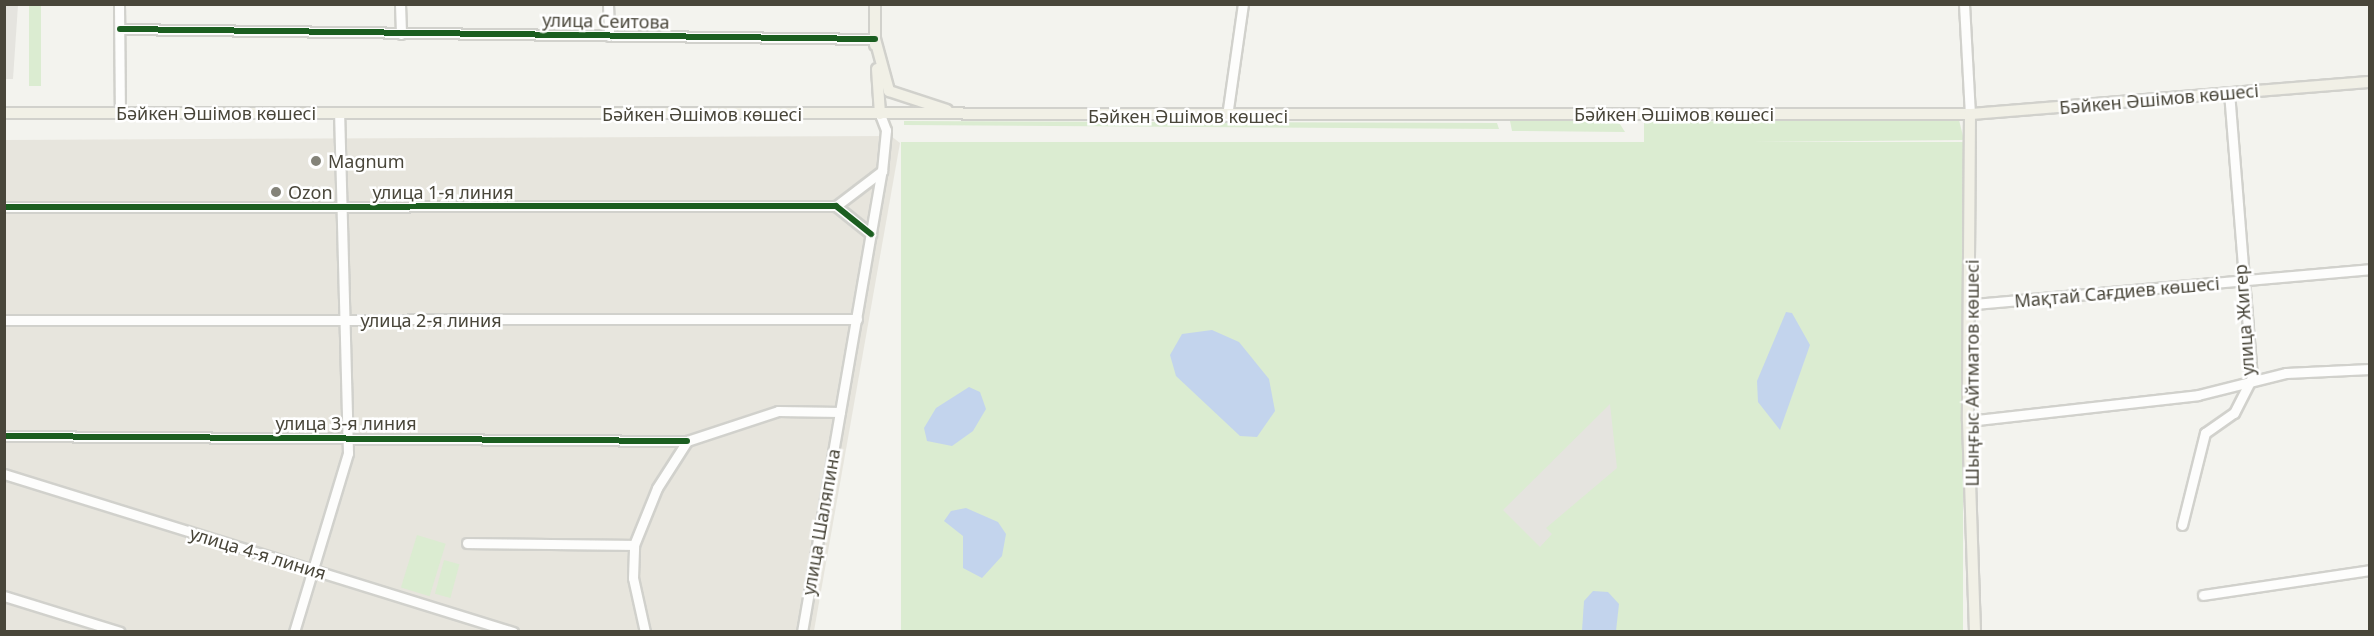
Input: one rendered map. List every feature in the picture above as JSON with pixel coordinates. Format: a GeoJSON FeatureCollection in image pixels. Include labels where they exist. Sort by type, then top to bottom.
{"type":"FeatureCollection","features":[{"type":"Feature","properties":{"kind":"main road"},"geometry":{"type":"LineString","coordinates":[[875,4],[880,114]]}},
{"type":"Feature","properties":{"kind":"main road"},"geometry":{"type":"LineString","coordinates":[[875,39],[886,86],[894,95],[965,115]]}},
{"type":"Feature","properties":{"kind":"main road","name":"Бәйкен Әшімов көшесі"},"geometry":{"type":"LineString","coordinates":[[4,113],[1227,116],[1970,114],[2370,82]]}},
{"type":"Feature","properties":{"kind":"main road","name":"Шыңғыс Айтматов көшесі"},"geometry":{"type":"LineString","coordinates":[[1970,114],[1973,304],[1968,421],[1975,632]]}},
{"type":"Feature","properties":{"kind":"street"},"geometry":{"type":"LineString","coordinates":[[119,4],[120,112]]}},
{"type":"Feature","properties":{"kind":"street"},"geometry":{"type":"LineString","coordinates":[[400,4],[401,34]]}},
{"type":"Feature","properties":{"kind":"street"},"geometry":{"type":"LineString","coordinates":[[608,4],[609,36]]}},
{"type":"Feature","properties":{"kind":"street"},"geometry":{"type":"LineString","coordinates":[[1227,116],[1243,4]]}},
{"type":"Feature","properties":{"kind":"street"},"geometry":{"type":"LineString","coordinates":[[1964,4],[1970,114]]}},
{"type":"Feature","properties":{"kind":"street","name":"улица Сеитова"},"geometry":{"type":"LineString","coordinates":[[120,29],[875,39]]}},
{"type":"Feature","properties":{"kind":"street","name":"улица Жигер"},"geometry":{"type":"LineString","coordinates":[[2182,525],[2205,433],[2234,413],[2252,378],[2242,281],[2229,93]]}},
{"type":"Feature","properties":{"kind":"street"},"geometry":{"type":"LineString","coordinates":[[294,632],[348,439],[344,207],[339,114]]}},
{"type":"Feature","properties":{"kind":"street","name":"улица Шаляпина"},"geometry":{"type":"LineString","coordinates":[[802,632],[882,171],[886,130],[880,114]]}},
{"type":"Feature","properties":{"kind":"street"},"geometry":{"type":"LineString","coordinates":[[871,234],[836,206],[882,171]]}},
{"type":"Feature","properties":{"kind":"street","name":"улица 1-я линия"},"geometry":{"type":"LineString","coordinates":[[4,207],[836,206]]}},
{"type":"Feature","properties":{"kind":"street","name":"Мақтай Сағдиев көшесі"},"geometry":{"type":"LineString","coordinates":[[1973,304],[2370,269]]}},
{"type":"Feature","properties":{"kind":"street","name":"улица 2-я линия"},"geometry":{"type":"LineString","coordinates":[[4,320],[857,319]]}},
{"type":"Feature","properties":{"kind":"street"},"geometry":{"type":"LineString","coordinates":[[1968,421],[2198,395],[2252,378],[2370,369]]}},
{"type":"Feature","properties":{"kind":"street","name":"улица 3-я линия"},"geometry":{"type":"LineString","coordinates":[[4,436],[687,441],[778,411],[840,412]]}},
{"type":"Feature","properties":{"kind":"street"},"geometry":{"type":"LineString","coordinates":[[645,632],[633,578],[634,545],[657,488],[687,441]]}},
{"type":"Feature","properties":{"kind":"street","name":"улица 4-я линия"},"geometry":{"type":"LineString","coordinates":[[4,474],[513,632]]}},
{"type":"Feature","properties":{"kind":"street"},"geometry":{"type":"LineString","coordinates":[[466,543],[634,545]]}},
{"type":"Feature","properties":{"kind":"street"},"geometry":{"type":"LineString","coordinates":[[2203,595],[2370,570]]}},
{"type":"Feature","properties":{"kind":"street"},"geometry":{"type":"LineString","coordinates":[[4,596],[120,632]]}},
{"type":"Feature","properties":{"kind":"shaded area"},"geometry":{"type":"Polygon","coordinates":[[[5,4],[18,5],[13,79],[5,79],[5,4]]]}},
{"type":"Feature","properties":{"kind":"shaded area"},"geometry":{"type":"Polygon","coordinates":[[[891,136],[900,143],[814,631],[5,631],[4,140],[891,136]]]}},
{"type":"Feature","properties":{"kind":"shaded area"},"geometry":{"type":"Polygon","coordinates":[[[1610,404],[1617,468],[1546,528],[1552,534],[1540,547],[1503,510],[1610,404]]]}},
{"type":"Feature","properties":{"kind":"green space"},"geometry":{"type":"Polygon","coordinates":[[[29,5],[41,5],[41,86],[29,86],[29,5]]]}},
{"type":"Feature","properties":{"kind":"green space"},"geometry":{"type":"Polygon","coordinates":[[[1959,120],[1964,140],[1644,143],[1644,122],[1959,120]]]}},
{"type":"Feature","properties":{"kind":"green space"},"geometry":{"type":"Polygon","coordinates":[[[904,121],[1497,123],[1499,129],[904,125],[904,121]]]}},
{"type":"Feature","properties":{"kind":"green space"},"geometry":{"type":"Polygon","coordinates":[[[1510,121],[1618,121],[1625,132],[1512,131],[1510,121]]]}},
{"type":"Feature","properties":{"kind":"green space"},"geometry":{"type":"Polygon","coordinates":[[[901,142],[1963,142],[1963,631],[901,631],[901,142]]]}},
{"type":"Feature","properties":{"kind":"green space"},"geometry":{"type":"Polygon","coordinates":[[[417,535],[446,544],[430,596],[401,588],[417,535]]]}},
{"type":"Feature","properties":{"kind":"green space"},"geometry":{"type":"Polygon","coordinates":[[[444,560],[459,564],[450,598],[435,594],[444,560]]]}},
{"type":"Feature","properties":{"kind":"water"},"geometry":{"type":"Polygon","coordinates":[[[1786,312],[1792,313],[1810,345],[1780,430],[1758,402],[1757,381],[1786,312]]]}},
{"type":"Feature","properties":{"kind":"water"},"geometry":{"type":"Polygon","coordinates":[[[1212,330],[1239,342],[1269,379],[1275,411],[1257,437],[1240,436],[1176,376],[1170,355],[1182,334],[1212,330]]]}},
{"type":"Feature","properties":{"kind":"water"},"geometry":{"type":"Polygon","coordinates":[[[969,387],[980,392],[986,409],[973,431],[952,446],[927,441],[924,428],[936,408],[969,387]]]}},
{"type":"Feature","properties":{"kind":"water"},"geometry":{"type":"Polygon","coordinates":[[[966,508],[998,522],[1006,534],[1002,556],[982,578],[963,568],[963,536],[944,521],[951,511],[966,508]]]}},
{"type":"Feature","properties":{"kind":"water"},"geometry":{"type":"Polygon","coordinates":[[[1593,591],[1608,592],[1619,604],[1616,631],[1582,631],[1584,601],[1593,591]]]}},
{"type":"Feature","properties":{"kind":"cycle path"},"geometry":{"type":"LineString","coordinates":[[120,29],[875,39]]}},
{"type":"Feature","properties":{"kind":"cycle path"},"geometry":{"type":"LineString","coordinates":[[4,207],[836,206],[871,234]]}},
{"type":"Feature","properties":{"kind":"cycle path"},"geometry":{"type":"LineString","coordinates":[[4,436],[687,441]]}},
{"type":"Feature","properties":{"kind":"place","name":"Magnum"},"geometry":{"type":"Point","coordinates":[316,161]}},
{"type":"Feature","properties":{"kind":"place","name":"Ozon"},"geometry":{"type":"Point","coordinates":[276,192]}}]}
